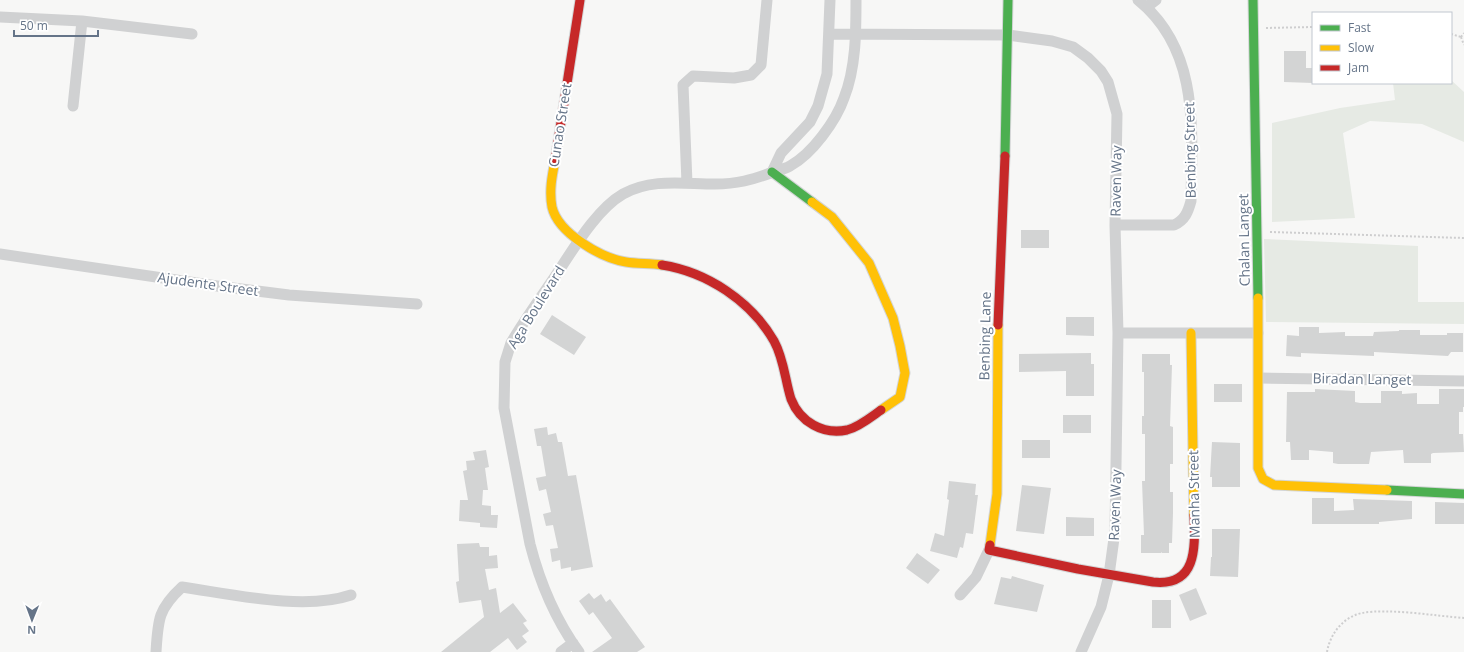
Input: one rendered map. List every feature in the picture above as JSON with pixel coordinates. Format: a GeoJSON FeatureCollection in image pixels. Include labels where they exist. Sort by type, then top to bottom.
{"type":"FeatureCollection","features":[{"type":"Feature","properties":{"kind":"street","name":"Cunao Street"},"geometry":{"type":"LineString","coordinates":[[580,0],[555,156],[551,198],[553,210],[558,219],[580,240],[602,254],[620,261],[664,265],[700,275],[737,299],[767,330],[776,344],[793,403],[808,424],[827,430],[846,430],[882,410],[900,397],[905,373],[893,318],[869,264],[848,236],[832,217],[772,172]]}},
{"type":"Feature","properties":{"kind":"street"},"geometry":{"type":"LineString","coordinates":[[687,183],[683,85],[693,76],[734,78],[751,75],[761,65],[767,0]]}},
{"type":"Feature","properties":{"kind":"street"},"geometry":{"type":"LineString","coordinates":[[772,172],[781,153],[810,122],[818,106],[827,74],[830,0]]}},
{"type":"Feature","properties":{"kind":"street","name":"Aga Boulevard"},"geometry":{"type":"LineString","coordinates":[[576,648],[550,602],[534,563],[504,408],[503,384],[505,362],[511,343],[580,240],[606,207],[622,195],[636,188],[653,184],[745,182],[790,166],[804,155],[834,120],[844,98],[849,80],[856,35],[856,0]]}},
{"type":"Feature","properties":{"kind":"street","name":"Benbing Lane"},"geometry":{"type":"LineString","coordinates":[[989,550],[997,494],[998,326],[1004,190],[1008,0]]}},
{"type":"Feature","properties":{"kind":"street"},"geometry":{"type":"LineString","coordinates":[[1142,4],[1156,0]]}},
{"type":"Feature","properties":{"kind":"street","name":"Chalan Langet"},"geometry":{"type":"LineString","coordinates":[[1253,0],[1260,378],[1258,468],[1263,479],[1274,485],[1464,494]]}},
{"type":"Feature","properties":{"kind":"street","name":"Benbing Street"},"geometry":{"type":"LineString","coordinates":[[1115,225],[1174,225],[1182,221],[1188,212],[1191,201],[1192,112],[1187,79],[1168,35],[1142,4]]}},
{"type":"Feature","properties":{"kind":"street"},"geometry":{"type":"LineString","coordinates":[[0,17],[82,21],[192,34]]}},
{"type":"Feature","properties":{"kind":"street"},"geometry":{"type":"LineString","coordinates":[[73,106],[82,21]]}},
{"type":"Feature","properties":{"kind":"street","name":"Raven Way"},"geometry":{"type":"LineString","coordinates":[[829,34],[1008,35],[1052,40],[1073,47],[1088,58],[1101,71],[1108,82],[1117,114],[1115,225],[1118,333],[1115,531],[1109,575],[1101,607],[1081,652]]}},
{"type":"Feature","properties":{"kind":"street","name":"Ajudente Street"},"geometry":{"type":"LineString","coordinates":[[0,254],[217,286],[289,295],[417,304]]}},
{"type":"Feature","properties":{"kind":"street"},"geometry":{"type":"LineString","coordinates":[[1118,333],[1258,333]]}},
{"type":"Feature","properties":{"kind":"street","name":"Manha Street"},"geometry":{"type":"LineString","coordinates":[[1109,575],[1164,582],[1185,573],[1194,561],[1191,333]]}},
{"type":"Feature","properties":{"kind":"street","name":"Biradan Langet"},"geometry":{"type":"LineString","coordinates":[[1260,378],[1464,381]]}},
{"type":"Feature","properties":{"kind":"street"},"geometry":{"type":"LineString","coordinates":[[960,594],[976,577],[989,550],[1109,575]]}},
{"type":"Feature","properties":{"kind":"street"},"geometry":{"type":"LineString","coordinates":[[156,652],[158,621],[167,600],[182,587],[274,601],[335,601],[351,595]]}},
{"type":"Feature","properties":{"kind":"street"},"geometry":{"type":"LineString","coordinates":[[561,652],[576,648]]}},
{"type":"Feature","properties":{"kind":"path"},"geometry":{"type":"LineString","coordinates":[[1253,27],[1283,29],[1312,27]]}},
{"type":"Feature","properties":{"kind":"path"},"geometry":{"type":"LineString","coordinates":[[1461,37],[1464,33]]}},
{"type":"Feature","properties":{"kind":"path"},"geometry":{"type":"LineString","coordinates":[[1452,34],[1461,37]]}},
{"type":"Feature","properties":{"kind":"path"},"geometry":{"type":"LineString","coordinates":[[1461,37],[1464,45]]}},
{"type":"Feature","properties":{"kind":"path"},"geometry":{"type":"LineString","coordinates":[[1258,232],[1464,238]]}},
{"type":"Feature","properties":{"kind":"path"},"geometry":{"type":"LineString","coordinates":[[1327,652],[1328,646],[1340,623],[1361,613],[1388,613],[1464,618]]}},
{"type":"Feature","properties":{"kind":"shaded area"},"geometry":{"type":"Polygon","coordinates":[[[1452,81],[1464,92],[1464,142],[1422,124],[1370,121],[1343,133],[1355,218],[1272,222],[1272,123],[1340,108],[1395,100],[1393,84],[1452,84],[1452,81]]]}},
{"type":"Feature","properties":{"kind":"shaded area"},"geometry":{"type":"Polygon","coordinates":[[[1264,239],[1418,246],[1418,302],[1464,302],[1464,324],[1266,322],[1264,239]]]}},
{"type":"Feature","properties":{"kind":"building"},"geometry":{"type":"Polygon","coordinates":[[[1284,51],[1306,51],[1306,68],[1312,68],[1312,83],[1284,82],[1284,51]]]}},
{"type":"Feature","properties":{"kind":"building"},"geometry":{"type":"Polygon","coordinates":[[[1021,230],[1049,230],[1049,248],[1021,248],[1021,230]]]}},
{"type":"Feature","properties":{"kind":"building"},"geometry":{"type":"Polygon","coordinates":[[[552,315],[586,337],[574,355],[540,334],[552,315]]]}},
{"type":"Feature","properties":{"kind":"building"},"geometry":{"type":"Polygon","coordinates":[[[1066,317],[1094,317],[1094,336],[1066,335],[1066,317]]]}},
{"type":"Feature","properties":{"kind":"building"},"geometry":{"type":"Polygon","coordinates":[[[1299,327],[1319,327],[1319,333],[1345,332],[1345,336],[1373,336],[1374,332],[1399,330],[1420,330],[1420,335],[1447,335],[1447,333],[1463,333],[1463,352],[1451,352],[1448,356],[1374,352],[1374,356],[1301,353],[1301,357],[1286,356],[1287,335],[1299,336],[1299,327]]]}},
{"type":"Feature","properties":{"kind":"building"},"geometry":{"type":"Polygon","coordinates":[[[1091,353],[1091,364],[1094,364],[1094,396],[1066,396],[1066,371],[1019,372],[1019,354],[1091,353]]]}},
{"type":"Feature","properties":{"kind":"building"},"geometry":{"type":"Polygon","coordinates":[[[1142,354],[1170,354],[1170,365],[1172,365],[1170,426],[1173,427],[1173,464],[1170,464],[1170,492],[1173,492],[1173,513],[1172,543],[1169,543],[1169,553],[1141,553],[1141,535],[1144,535],[1142,481],[1145,481],[1145,434],[1142,434],[1142,416],[1144,416],[1144,372],[1142,372],[1142,354]]]}},
{"type":"Feature","properties":{"kind":"building"},"geometry":{"type":"Polygon","coordinates":[[[1214,384],[1242,384],[1242,402],[1214,402],[1214,384]]]}},
{"type":"Feature","properties":{"kind":"building"},"geometry":{"type":"Polygon","coordinates":[[[1315,389],[1355,391],[1355,402],[1360,403],[1381,403],[1381,391],[1402,391],[1402,394],[1417,393],[1417,404],[1439,404],[1439,389],[1464,389],[1463,412],[1459,412],[1459,434],[1463,434],[1464,452],[1433,453],[1431,454],[1431,463],[1404,463],[1403,450],[1371,452],[1369,464],[1333,463],[1333,452],[1309,450],[1309,460],[1291,460],[1290,442],[1286,442],[1287,392],[1315,392],[1315,389]]]}},
{"type":"Feature","properties":{"kind":"building"},"geometry":{"type":"Polygon","coordinates":[[[1063,415],[1091,415],[1091,433],[1063,433],[1063,415]]]}},
{"type":"Feature","properties":{"kind":"building"},"geometry":{"type":"Polygon","coordinates":[[[547,427],[548,435],[556,433],[558,442],[562,442],[568,476],[576,475],[593,567],[571,571],[571,567],[561,569],[560,560],[552,562],[550,549],[558,548],[553,525],[546,526],[543,514],[551,512],[546,489],[539,491],[536,478],[546,476],[541,446],[537,446],[534,429],[547,427]]]}},
{"type":"Feature","properties":{"kind":"building"},"geometry":{"type":"Polygon","coordinates":[[[1022,440],[1050,440],[1050,458],[1022,458],[1022,440]]]}},
{"type":"Feature","properties":{"kind":"building"},"geometry":{"type":"Polygon","coordinates":[[[1212,442],[1240,443],[1240,487],[1212,487],[1212,477],[1210,477],[1212,442]]]}},
{"type":"Feature","properties":{"kind":"building"},"geometry":{"type":"Polygon","coordinates":[[[486,450],[489,467],[485,468],[488,490],[483,490],[482,505],[491,506],[491,515],[498,515],[497,528],[480,527],[480,523],[459,521],[460,500],[468,500],[463,471],[467,470],[466,461],[475,460],[473,452],[486,450]]]}},
{"type":"Feature","properties":{"kind":"building"},"geometry":{"type":"Polygon","coordinates":[[[949,481],[976,484],[975,495],[978,495],[973,534],[966,533],[963,548],[960,547],[957,558],[930,551],[935,533],[944,536],[949,500],[947,499],[949,481]]]}},
{"type":"Feature","properties":{"kind":"building"},"geometry":{"type":"Polygon","coordinates":[[[1022,485],[1051,488],[1044,534],[1016,531],[1022,485]]]}},
{"type":"Feature","properties":{"kind":"building"},"geometry":{"type":"Polygon","coordinates":[[[1312,498],[1334,498],[1334,511],[1354,510],[1353,499],[1412,501],[1412,519],[1379,522],[1379,524],[1312,524],[1312,498]]]}},
{"type":"Feature","properties":{"kind":"building"},"geometry":{"type":"Polygon","coordinates":[[[1435,502],[1464,503],[1464,524],[1435,524],[1435,502]]]}},
{"type":"Feature","properties":{"kind":"building"},"geometry":{"type":"Polygon","coordinates":[[[1066,517],[1094,518],[1094,536],[1066,536],[1066,517]]]}},
{"type":"Feature","properties":{"kind":"building"},"geometry":{"type":"Polygon","coordinates":[[[1212,529],[1240,529],[1238,577],[1210,576],[1212,529]]]}},
{"type":"Feature","properties":{"kind":"building"},"geometry":{"type":"Polygon","coordinates":[[[479,543],[480,547],[489,547],[489,556],[497,555],[498,568],[485,569],[489,590],[496,588],[500,613],[513,603],[527,621],[523,623],[529,631],[522,636],[527,642],[517,650],[508,638],[490,652],[441,652],[484,617],[481,600],[459,603],[456,582],[459,581],[457,544],[479,543]]]}},
{"type":"Feature","properties":{"kind":"building"},"geometry":{"type":"Polygon","coordinates":[[[917,553],[940,570],[928,584],[906,568],[917,553]]]}},
{"type":"Feature","properties":{"kind":"building"},"geometry":{"type":"Polygon","coordinates":[[[1012,576],[1044,585],[1037,612],[994,604],[1001,577],[1011,579],[1012,576]]]}},
{"type":"Feature","properties":{"kind":"building"},"geometry":{"type":"Polygon","coordinates":[[[1196,588],[1207,614],[1190,621],[1179,595],[1196,588]]]}},
{"type":"Feature","properties":{"kind":"building"},"geometry":{"type":"Polygon","coordinates":[[[589,593],[594,599],[601,594],[606,602],[610,599],[645,647],[637,652],[592,652],[612,638],[593,612],[589,615],[579,601],[589,593]]]}},
{"type":"Feature","properties":{"kind":"building"},"geometry":{"type":"Polygon","coordinates":[[[1152,600],[1171,600],[1171,628],[1152,628],[1152,600]]]}},
{"type":"Feature","properties":{"kind":"traffic: fast"},"geometry":{"type":"LineString","coordinates":[[1005,156],[1008,0]]}},
{"type":"Feature","properties":{"kind":"traffic: fast"},"geometry":{"type":"LineString","coordinates":[[1253,0],[1258,298]]}},
{"type":"Feature","properties":{"kind":"traffic: fast"},"geometry":{"type":"LineString","coordinates":[[772,172],[812,202]]}},
{"type":"Feature","properties":{"kind":"traffic: fast"},"geometry":{"type":"LineString","coordinates":[[1387,490],[1464,494]]}},
{"type":"Feature","properties":{"kind":"traffic: slow"},"geometry":{"type":"LineString","coordinates":[[555,161],[551,189],[552,207],[556,217],[571,235],[593,250],[616,260],[630,263],[662,265]]}},
{"type":"Feature","properties":{"kind":"traffic: slow"},"geometry":{"type":"LineString","coordinates":[[812,202],[832,217],[869,263],[893,318],[905,373],[900,397],[881,410]]}},
{"type":"Feature","properties":{"kind":"traffic: slow"},"geometry":{"type":"LineString","coordinates":[[1258,298],[1258,468],[1263,479],[1274,485],[1387,490]]}},
{"type":"Feature","properties":{"kind":"traffic: slow"},"geometry":{"type":"LineString","coordinates":[[990,545],[997,494],[998,325]]}},
{"type":"Feature","properties":{"kind":"traffic: slow"},"geometry":{"type":"LineString","coordinates":[[1191,333],[1194,515]]}},
{"type":"Feature","properties":{"kind":"traffic: jam"},"geometry":{"type":"LineString","coordinates":[[555,161],[580,0]]}},
{"type":"Feature","properties":{"kind":"traffic: jam"},"geometry":{"type":"LineString","coordinates":[[998,325],[1005,156]]}},
{"type":"Feature","properties":{"kind":"traffic: jam"},"geometry":{"type":"LineString","coordinates":[[662,265],[695,274],[711,282],[740,301],[753,313],[774,341],[782,362],[791,399],[795,407],[800,414],[813,425],[829,430],[847,430],[860,424],[881,410]]}},
{"type":"Feature","properties":{"kind":"traffic: jam"},"geometry":{"type":"LineString","coordinates":[[990,545],[989,550],[1078,569],[1153,582],[1168,582],[1179,578],[1186,571],[1191,562],[1194,539],[1194,515]]}}]}
